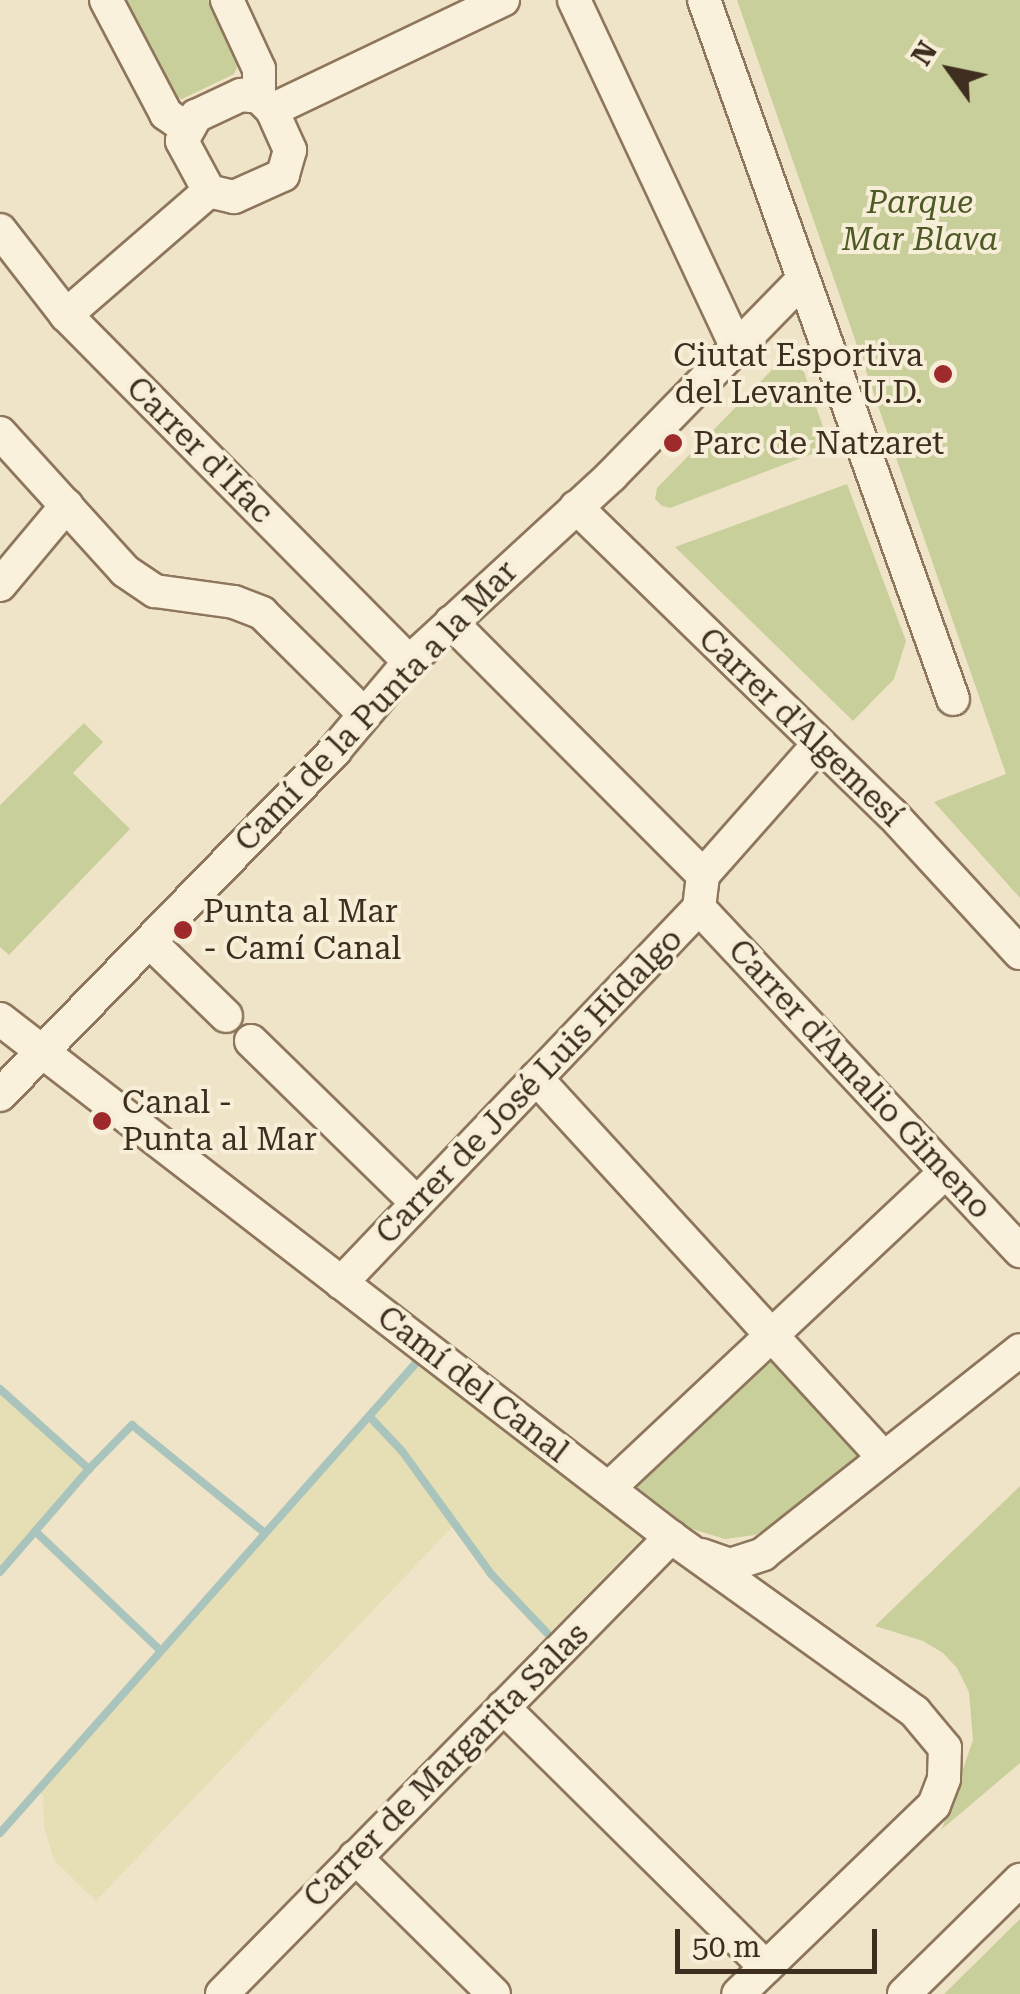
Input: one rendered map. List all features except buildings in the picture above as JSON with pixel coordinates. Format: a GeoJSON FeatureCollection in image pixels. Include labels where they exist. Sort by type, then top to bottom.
{"type":"FeatureCollection","features":[{"type":"Feature","properties":{"kind":"street"},"geometry":{"type":"LineString","coordinates":[[106,0],[166,114],[186,128]]}},
{"type":"Feature","properties":{"kind":"street"},"geometry":{"type":"LineString","coordinates":[[227,0],[259,70],[266,103],[290,150],[283,175],[234,197],[209,191],[182,142],[186,128],[196,116],[241,95],[266,103],[502,0]]}},
{"type":"Feature","properties":{"kind":"street"},"geometry":{"type":"LineString","coordinates":[[574,0],[736,346]]}},
{"type":"Feature","properties":{"kind":"street"},"geometry":{"type":"LineString","coordinates":[[704,0],[953,699]]}},
{"type":"Feature","properties":{"kind":"street"},"geometry":{"type":"LineString","coordinates":[[66,315],[209,191]]}},
{"type":"Feature","properties":{"kind":"street","name":"Carrer d'Ifac"},"geometry":{"type":"LineString","coordinates":[[0,230],[66,315],[410,662]]}},
{"type":"Feature","properties":{"kind":"street","name":"Camí de la Punta a la Mar"},"geometry":{"type":"LineString","coordinates":[[0,1096],[335,750],[410,662],[611,476],[802,281]]}},
{"type":"Feature","properties":{"kind":"street"},"geometry":{"type":"LineString","coordinates":[[0,433],[124,571],[155,591],[234,602],[262,612],[363,713]]}},
{"type":"Feature","properties":{"kind":"street"},"geometry":{"type":"LineString","coordinates":[[0,585],[67,505]]}},
{"type":"Feature","properties":{"kind":"street","name":"Carrer d'Algemesí"},"geometry":{"type":"LineString","coordinates":[[576,506],[892,814],[1020,952]]}},
{"type":"Feature","properties":{"kind":"street","name":"Carrer d'Amalio Gimeno"},"geometry":{"type":"LineString","coordinates":[[450,622],[701,892],[1020,1251]]}},
{"type":"Feature","properties":{"kind":"street","name":"Carrer de José Luis Hidalgo"},"geometry":{"type":"LineString","coordinates":[[342,1283],[536,1078],[701,892],[818,745]]}},
{"type":"Feature","properties":{"kind":"street"},"geometry":{"type":"LineString","coordinates":[[150,942],[226,1016]]}},
{"type":"Feature","properties":{"kind":"street","name":"Camí del Canal"},"geometry":{"type":"LineString","coordinates":[[0,1018],[680,1543],[915,1712],[945,1748],[944,1779],[934,1804],[766,1967]]}},
{"type":"Feature","properties":{"kind":"street"},"geometry":{"type":"LineString","coordinates":[[251,1041],[417,1203]]}},
{"type":"Feature","properties":{"kind":"street"},"geometry":{"type":"LineString","coordinates":[[536,1078],[884,1458]]}},
{"type":"Feature","properties":{"kind":"street"},"geometry":{"type":"LineString","coordinates":[[609,1488],[946,1172]]}},
{"type":"Feature","properties":{"kind":"street"},"geometry":{"type":"LineString","coordinates":[[680,1543],[730,1565],[762,1554],[1020,1350]]}},
{"type":"Feature","properties":{"kind":"street","name":"Carrer de Margarita Salas"},"geometry":{"type":"LineString","coordinates":[[222,1994],[504,1707],[680,1543]]}},
{"type":"Feature","properties":{"kind":"street"},"geometry":{"type":"LineString","coordinates":[[504,1707],[766,1967],[738,1994]]}},
{"type":"Feature","properties":{"kind":"street"},"geometry":{"type":"LineString","coordinates":[[355,1857],[494,1994]]}},
{"type":"Feature","properties":{"kind":"street"},"geometry":{"type":"LineString","coordinates":[[904,1994],[1020,1880]]}},
{"type":"Feature","properties":{"kind":"shaded area"},"geometry":{"type":"Polygon","coordinates":[[[416,1363],[642,1538],[548,1634],[491,1574],[456,1523],[96,1901],[54,1860],[44,1827],[43,1796],[36,1790],[416,1363]]]}},
{"type":"Feature","properties":{"kind":"shaded area"},"geometry":{"type":"Polygon","coordinates":[[[0,1389],[89,1469],[0,1572],[0,1389]]]}},
{"type":"Feature","properties":{"kind":"green space"},"geometry":{"type":"Polygon","coordinates":[[[124,0],[208,0],[238,65],[234,74],[182,99],[173,97],[124,0]]]}},
{"type":"Feature","properties":{"kind":"green space","name":"Parque Mar Blava"},"geometry":{"type":"Polygon","coordinates":[[[737,0],[1020,0],[1020,898],[934,802],[1006,774],[737,0]]]}},
{"type":"Feature","properties":{"kind":"green space"},"geometry":{"type":"Polygon","coordinates":[[[795,346],[830,447],[670,508],[662,506],[655,499],[657,488],[795,346]]]}},
{"type":"Feature","properties":{"kind":"green space"},"geometry":{"type":"Polygon","coordinates":[[[847,484],[906,641],[894,679],[853,721],[675,547],[847,484]]]}},
{"type":"Feature","properties":{"kind":"green space"},"geometry":{"type":"Polygon","coordinates":[[[84,723],[103,742],[73,773],[130,829],[9,955],[0,947],[0,805],[84,723]]]}},
{"type":"Feature","properties":{"kind":"green space"},"geometry":{"type":"Polygon","coordinates":[[[772,1361],[861,1457],[780,1521],[755,1535],[725,1539],[692,1529],[637,1487],[772,1361]]]}},
{"type":"Feature","properties":{"kind":"green space"},"geometry":{"type":"Polygon","coordinates":[[[1020,1486],[1020,1763],[942,1829],[973,1740],[969,1692],[957,1668],[943,1653],[923,1641],[875,1626],[1020,1486]]]}},
{"type":"Feature","properties":{"kind":"green space"},"geometry":{"type":"Polygon","coordinates":[[[1020,1919],[1020,1994],[944,1994],[1020,1919]]]}},
{"type":"Feature","properties":{"kind":"waterway"},"geometry":{"type":"LineString","coordinates":[[0,1833],[416,1363]]}},
{"type":"Feature","properties":{"kind":"waterway"},"geometry":{"type":"LineString","coordinates":[[0,1389],[89,1469],[132,1425],[265,1533]]}},
{"type":"Feature","properties":{"kind":"waterway"},"geometry":{"type":"LineString","coordinates":[[369,1416],[402,1451],[491,1574],[548,1634]]}},
{"type":"Feature","properties":{"kind":"waterway"},"geometry":{"type":"LineString","coordinates":[[0,1572],[89,1469]]}},
{"type":"Feature","properties":{"kind":"waterway"},"geometry":{"type":"LineString","coordinates":[[35,1531],[160,1650]]}},
{"type":"Feature","properties":{"kind":"place","name":"Ciutat Esportiva del Levante U.D."},"geometry":{"type":"Point","coordinates":[943,374]}},
{"type":"Feature","properties":{"kind":"place","name":"Parc de Natzaret"},"geometry":{"type":"Point","coordinates":[673,443]}},
{"type":"Feature","properties":{"kind":"place","name":"Punta al Mar - Camí Canal"},"geometry":{"type":"Point","coordinates":[183,930]}},
{"type":"Feature","properties":{"kind":"place","name":"Canal - Punta al Mar"},"geometry":{"type":"Point","coordinates":[102,1121]}}]}
